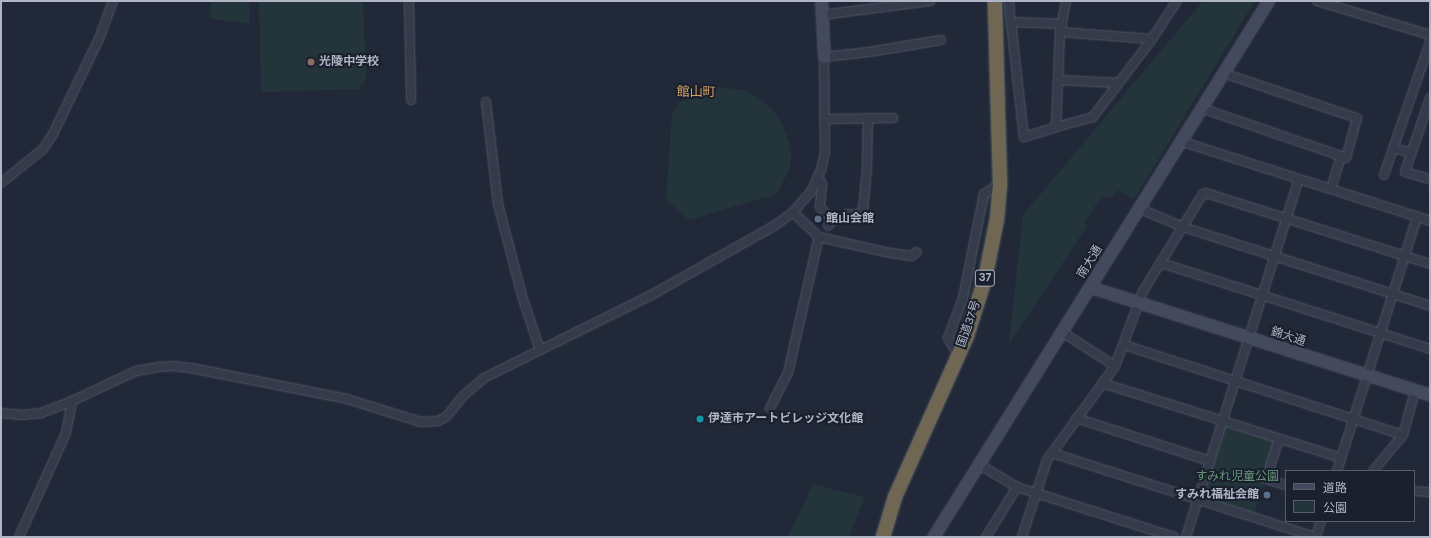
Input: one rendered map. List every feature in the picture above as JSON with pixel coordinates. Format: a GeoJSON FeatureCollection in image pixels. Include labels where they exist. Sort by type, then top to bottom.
{"type":"FeatureCollection","features":[{"type":"Feature","properties":{"kind":"highway","name":"国道37号"},"geometry":{"type":"LineString","coordinates":[[883,537],[895,497],[966,336],[984,279],[997,219],[1000,184],[995,1]]}},
{"type":"Feature","properties":{"kind":"street"},"geometry":{"type":"LineString","coordinates":[[1,183],[43,149],[53,134],[98,39],[113,1]]}},
{"type":"Feature","properties":{"kind":"street"},"geometry":{"type":"LineString","coordinates":[[409,1],[411,100]]}},
{"type":"Feature","properties":{"kind":"street"},"geometry":{"type":"LineString","coordinates":[[1,413],[23,416],[40,413],[72,401],[136,371],[158,366],[173,366],[196,369],[347,399],[421,422],[429,422],[446,417],[464,395],[484,378],[655,293],[774,226],[793,212],[812,190],[818,177],[824,152],[824,57],[822,1]]}},
{"type":"Feature","properties":{"kind":"street"},"geometry":{"type":"LineString","coordinates":[[822,15],[930,1]]}},
{"type":"Feature","properties":{"kind":"street"},"geometry":{"type":"LineString","coordinates":[[1009,1],[1024,136],[1093,117],[1152,39],[1177,1]]}},
{"type":"Feature","properties":{"kind":"street"},"geometry":{"type":"LineString","coordinates":[[1056,127],[1061,28],[1066,1]]}},
{"type":"Feature","properties":{"kind":"street","name":"南大通"},"geometry":{"type":"LineString","coordinates":[[933,537],[980,465],[1138,208],[1268,1]]}},
{"type":"Feature","properties":{"kind":"street"},"geometry":{"type":"LineString","coordinates":[[1317,1],[1430,35]]}},
{"type":"Feature","properties":{"kind":"street"},"geometry":{"type":"LineString","coordinates":[[1011,22],[1152,39]]}},
{"type":"Feature","properties":{"kind":"street"},"geometry":{"type":"LineString","coordinates":[[824,57],[869,52],[941,40]]}},
{"type":"Feature","properties":{"kind":"street"},"geometry":{"type":"LineString","coordinates":[[1384,175],[1430,42]]}},
{"type":"Feature","properties":{"kind":"street"},"geometry":{"type":"LineString","coordinates":[[1201,108],[1346,158],[1358,118],[1223,72]]}},
{"type":"Feature","properties":{"kind":"street"},"geometry":{"type":"LineString","coordinates":[[1058,80],[1118,83]]}},
{"type":"Feature","properties":{"kind":"street"},"geometry":{"type":"LineString","coordinates":[[1430,98],[1405,172],[1430,179]]}},
{"type":"Feature","properties":{"kind":"street"},"geometry":{"type":"LineString","coordinates":[[486,102],[498,204],[523,299],[540,350]]}},
{"type":"Feature","properties":{"kind":"street"},"geometry":{"type":"LineString","coordinates":[[847,214],[858,215],[863,210],[868,162],[868,118]]}},
{"type":"Feature","properties":{"kind":"street"},"geometry":{"type":"LineString","coordinates":[[824,119],[893,118]]}},
{"type":"Feature","properties":{"kind":"street"},"geometry":{"type":"LineString","coordinates":[[1180,141],[1430,221]]}},
{"type":"Feature","properties":{"kind":"street"},"geometry":{"type":"LineString","coordinates":[[1394,148],[1411,153]]}},
{"type":"Feature","properties":{"kind":"street"},"geometry":{"type":"LineString","coordinates":[[1330,189],[1341,156]]}},
{"type":"Feature","properties":{"kind":"street"},"geometry":{"type":"LineString","coordinates":[[818,177],[822,184],[820,207],[832,221],[828,226]]}},
{"type":"Feature","properties":{"kind":"street"},"geometry":{"type":"LineString","coordinates":[[1186,537],[1299,179]]}},
{"type":"Feature","properties":{"kind":"street"},"geometry":{"type":"LineString","coordinates":[[1025,536],[1036,493],[1047,460],[1115,366],[1144,290],[1203,194],[1206,193],[1430,264]]}},
{"type":"Feature","properties":{"kind":"street"},"geometry":{"type":"LineString","coordinates":[[1138,208],[1183,227],[1430,306]]}},
{"type":"Feature","properties":{"kind":"street"},"geometry":{"type":"LineString","coordinates":[[793,212],[819,237],[890,253],[912,256],[917,252]]}},
{"type":"Feature","properties":{"kind":"street"},"geometry":{"type":"LineString","coordinates":[[1337,470],[1394,295],[1417,218]]}},
{"type":"Feature","properties":{"kind":"street"},"geometry":{"type":"LineString","coordinates":[[770,408],[788,373],[819,237]]}},
{"type":"Feature","properties":{"kind":"street"},"geometry":{"type":"LineString","coordinates":[[1161,263],[1430,349]]}},
{"type":"Feature","properties":{"kind":"street","name":"錦大通"},"geometry":{"type":"LineString","coordinates":[[1090,287],[1430,395]]}},
{"type":"Feature","properties":{"kind":"street"},"geometry":{"type":"LineString","coordinates":[[1062,332],[1115,366]]}},
{"type":"Feature","properties":{"kind":"street"},"geometry":{"type":"LineString","coordinates":[[1124,345],[1235,382],[1403,434]]}},
{"type":"Feature","properties":{"kind":"street"},"geometry":{"type":"LineString","coordinates":[[1102,383],[1341,458]]}},
{"type":"Feature","properties":{"kind":"street"},"geometry":{"type":"LineString","coordinates":[[1374,470],[1403,434],[1415,390]]}},
{"type":"Feature","properties":{"kind":"street"},"geometry":{"type":"LineString","coordinates":[[19,537],[66,433],[72,401]]}},
{"type":"Feature","properties":{"kind":"street"},"geometry":{"type":"LineString","coordinates":[[1076,418],[1210,461]]}},
{"type":"Feature","properties":{"kind":"street"},"geometry":{"type":"LineString","coordinates":[[1279,439],[1266,479],[1285,485]]}},
{"type":"Feature","properties":{"kind":"street"},"geometry":{"type":"LineString","coordinates":[[1052,452],[1316,537],[1321,522]]}},
{"type":"Feature","properties":{"kind":"street"},"geometry":{"type":"LineString","coordinates":[[980,465],[1017,488],[1174,537]]}},
{"type":"Feature","properties":{"kind":"street"},"geometry":{"type":"LineString","coordinates":[[986,537],[1017,488]]}},
{"type":"Feature","properties":{"kind":"street"},"geometry":{"type":"LineString","coordinates":[[1415,491],[1430,492]]}},
{"type":"Feature","properties":{"kind":"green space"},"geometry":{"type":"Polygon","coordinates":[[[212,1],[250,1],[249,24],[209,18],[212,1]]]}},
{"type":"Feature","properties":{"kind":"green space","name":"光陵中学校"},"geometry":{"type":"Polygon","coordinates":[[[259,1],[363,1],[366,80],[358,89],[261,92],[259,1]]]}},
{"type":"Feature","properties":{"kind":"green space"},"geometry":{"type":"Polygon","coordinates":[[[1203,1],[1255,1],[1134,199],[1117,190],[1112,197],[1101,197],[1084,223],[1087,226],[1009,344],[1023,215],[1203,1]]]}},
{"type":"Feature","properties":{"kind":"green space"},"geometry":{"type":"Polygon","coordinates":[[[719,87],[743,90],[754,95],[773,110],[780,119],[789,142],[791,156],[790,168],[777,194],[689,220],[666,200],[672,115],[680,102],[706,89],[719,87]]]}},
{"type":"Feature","properties":{"kind":"green space","name":"すみれ児童公園"},"geometry":{"type":"Polygon","coordinates":[[[1226,424],[1276,441],[1254,515],[1204,499],[1202,496],[1226,424]]]}},
{"type":"Feature","properties":{"kind":"green space"},"geometry":{"type":"Polygon","coordinates":[[[813,484],[865,497],[849,537],[788,537],[813,484]]]}},
{"type":"Feature","properties":{"kind":"place","name":"光陵中学校"},"geometry":{"type":"Point","coordinates":[311,62]}},
{"type":"Feature","properties":{"kind":"place","name":"館山会館"},"geometry":{"type":"Point","coordinates":[818,219]}},
{"type":"Feature","properties":{"kind":"place","name":"伊達市アートビレッジ文化館"},"geometry":{"type":"Point","coordinates":[700,419]}},
{"type":"Feature","properties":{"kind":"place","name":"すみれ福祉会館"},"geometry":{"type":"Point","coordinates":[1267,495]}},
{"type":"Feature","properties":{"kind":"district","name":"館山町"},"geometry":{"type":"Point","coordinates":[696,92]}}]}
